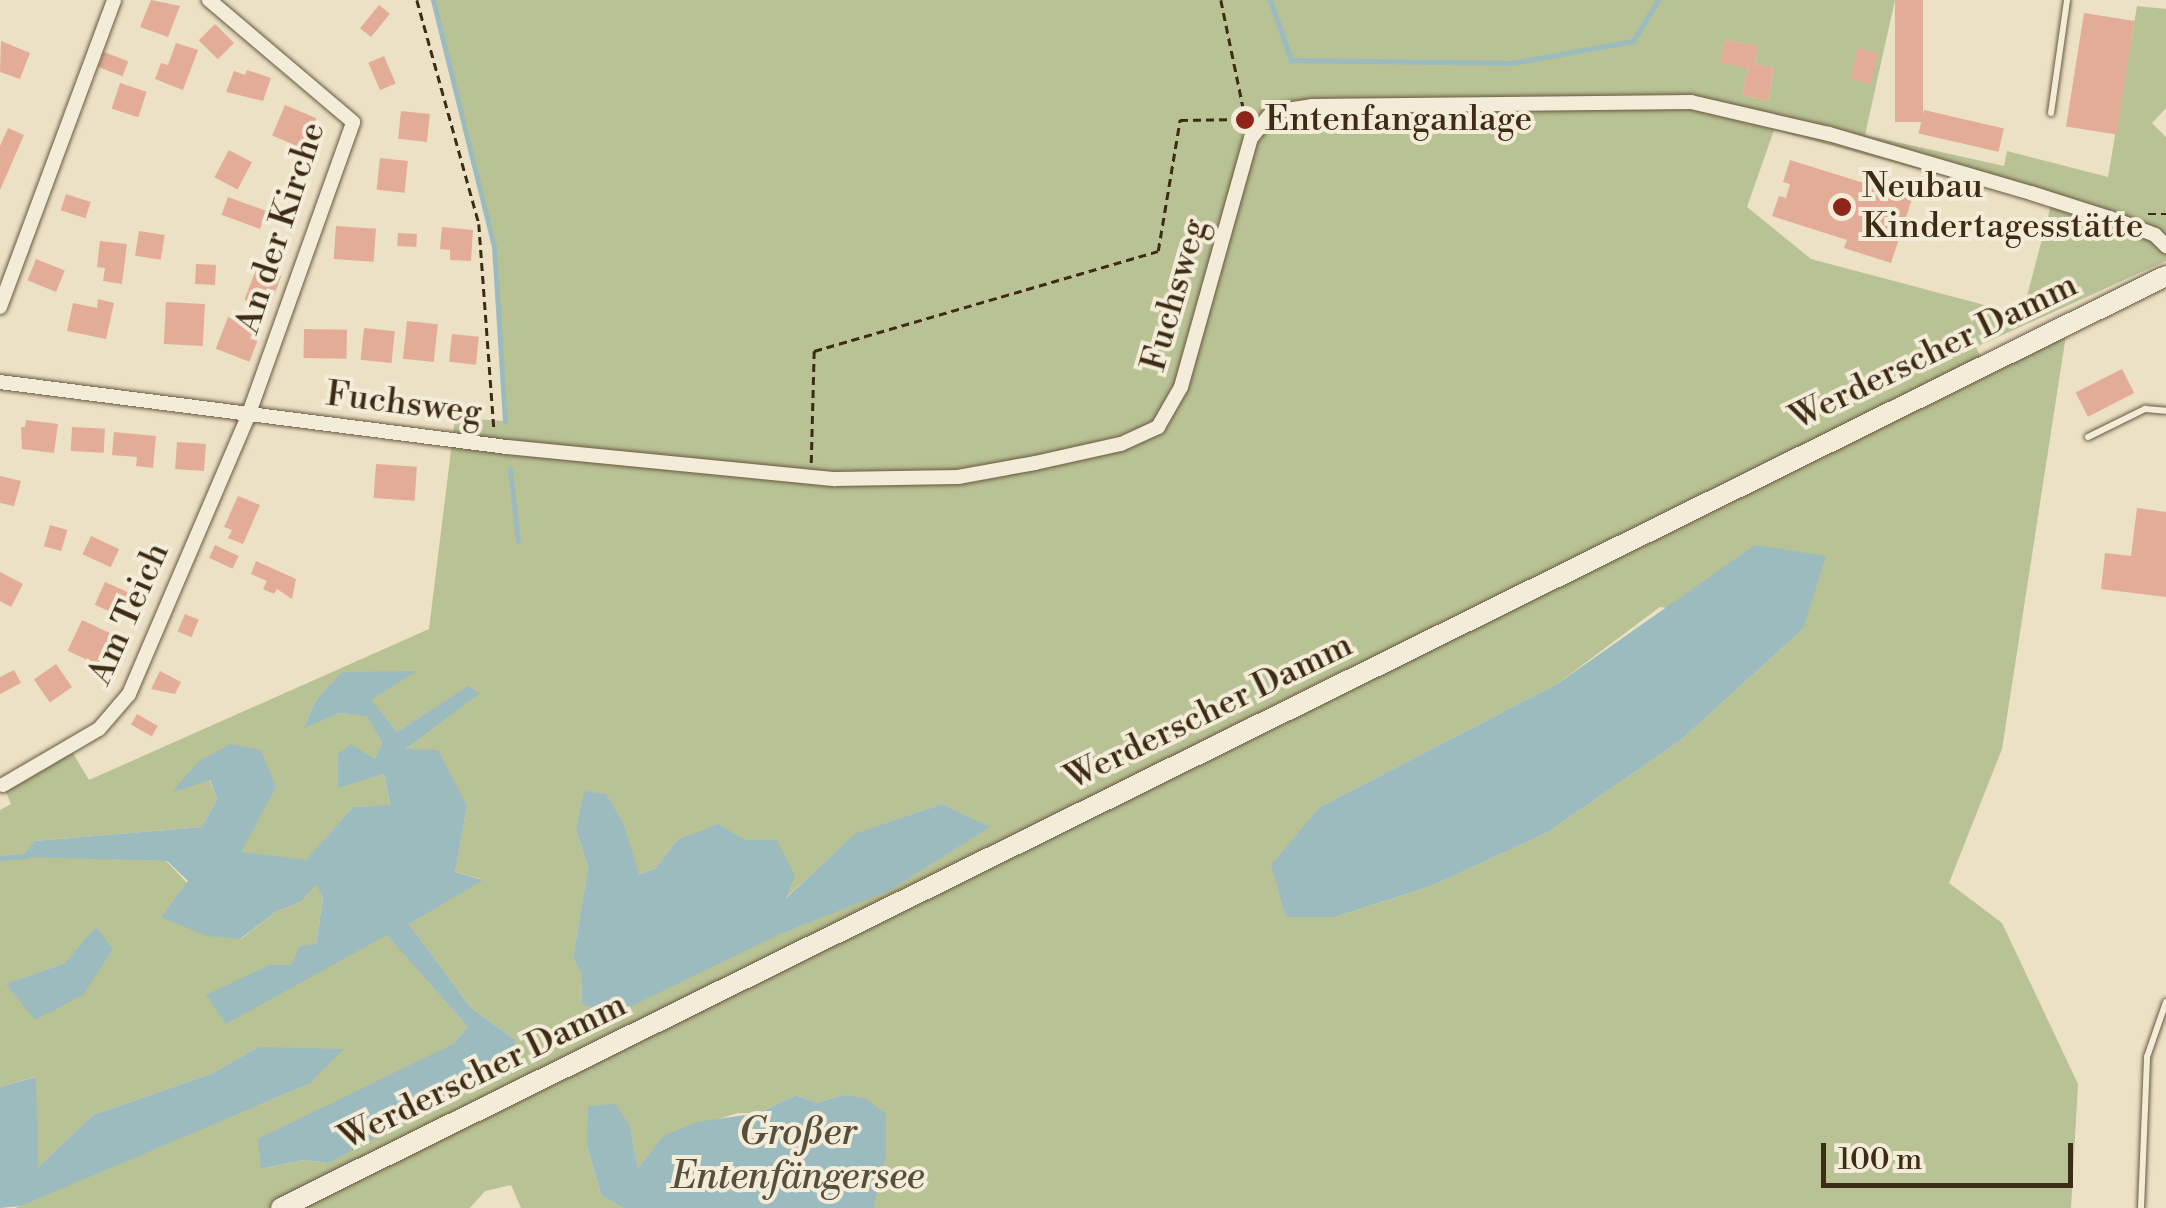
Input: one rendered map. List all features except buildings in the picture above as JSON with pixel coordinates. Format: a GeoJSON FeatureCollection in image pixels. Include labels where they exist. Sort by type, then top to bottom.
{"type":"FeatureCollection","features":[{"type":"Feature","properties":{"kind":"street"},"geometry":{"type":"LineString","coordinates":[[0,308],[114,0]]}},
{"type":"Feature","properties":{"kind":"street","name":"An der Kirche"},"geometry":{"type":"LineString","coordinates":[[209,0],[353,122],[248,416]]}},
{"type":"Feature","properties":{"kind":"street"},"geometry":{"type":"LineString","coordinates":[[1251,138],[1272,112],[1312,106],[1691,102],[1829,134],[2031,193],[2119,220],[2155,235],[2166,246]]}},
{"type":"Feature","properties":{"kind":"street","name":"Fuchsweg"},"geometry":{"type":"LineString","coordinates":[[0,382],[495,446],[811,476],[958,477],[1121,444],[1158,427],[1182,388],[1251,138]]}},
{"type":"Feature","properties":{"kind":"street","name":"Werderscher Damm"},"geometry":{"type":"LineString","coordinates":[[281,1208],[2166,276]]}},
{"type":"Feature","properties":{"kind":"street","name":"Am Teich"},"geometry":{"type":"LineString","coordinates":[[3,785],[99,728],[122,704],[248,416]]}},
{"type":"Feature","properties":{"kind":"lane"},"geometry":{"type":"LineString","coordinates":[[2051,113],[2067,0]]}},
{"type":"Feature","properties":{"kind":"lane"},"geometry":{"type":"LineString","coordinates":[[2088,437],[2145,409],[2166,412]]}},
{"type":"Feature","properties":{"kind":"lane"},"geometry":{"type":"LineString","coordinates":[[2141,1208],[2147,1057],[2166,1002]]}},
{"type":"Feature","properties":{"kind":"path"},"geometry":{"type":"LineString","coordinates":[[417,0],[479,224],[495,446]]}},
{"type":"Feature","properties":{"kind":"path"},"geometry":{"type":"LineString","coordinates":[[1221,0],[1251,138]]}},
{"type":"Feature","properties":{"kind":"path"},"geometry":{"type":"LineString","coordinates":[[811,476],[814,352],[1158,251],[1180,120],[1246,118]]}},
{"type":"Feature","properties":{"kind":"green space"},"geometry":{"type":"Polygon","coordinates":[[[433,0],[1895,0],[1865,135],[2004,166],[2007,151],[2108,177],[2137,6],[2166,9],[2166,108],[2152,123],[2166,137],[2166,261],[1976,347],[1983,362],[2068,322],[2002,749],[1949,883],[2002,923],[2078,1084],[2071,1208],[874,1208],[886,1157],[843,1095],[816,1103],[796,1095],[759,1113],[738,1113],[663,1136],[638,1170],[630,1126],[587,1145],[601,1195],[623,1208],[521,1208],[511,1185],[485,1191],[470,1208],[15,1208],[309,1084],[258,1047],[213,1073],[93,1115],[37,1168],[35,1077],[0,1087],[0,810],[11,804],[3,785],[68,745],[89,780],[429,629],[455,418],[505,421],[494,246],[433,0]],[[1725,40],[1721,62],[1748,68],[1742,95],[1768,101],[1774,68],[1755,64],[1757,46],[1725,40]],[[1774,130],[1747,207],[1811,259],[2022,315],[2051,205],[1774,130]],[[1660,607],[1557,684],[1320,807],[1286,917],[1335,917],[1434,885],[1548,832],[1681,740],[1803,629],[1660,607]],[[343,672],[316,700],[305,726],[340,713],[367,715],[382,743],[375,759],[338,787],[384,774],[390,806],[353,807],[306,861],[240,852],[261,750],[173,791],[209,779],[217,799],[202,827],[34,841],[23,856],[166,861],[241,939],[277,911],[301,902],[316,883],[323,897],[316,945],[291,965],[207,995],[387,934],[468,1027],[453,1044],[262,1169],[304,1160],[328,1163],[514,1039],[471,1008],[409,924],[481,879],[455,872],[467,806],[405,750],[479,693],[468,687],[397,732],[370,700],[415,672],[343,672]],[[942,804],[857,833],[783,900],[777,840],[677,840],[656,868],[638,874],[624,825],[576,830],[588,867],[573,958],[581,973],[582,1004],[889,891],[989,827],[942,804]],[[65,963],[7,984],[35,1019],[65,963]]]}},
{"type":"Feature","properties":{"kind":"water"},"geometry":{"type":"Polygon","coordinates":[[[1755,545],[1826,556],[1803,629],[1681,740],[1548,832],[1434,885],[1335,917],[1286,917],[1271,865],[1320,807],[1557,684],[1755,545]]]}},
{"type":"Feature","properties":{"kind":"water"},"geometry":{"type":"Polygon","coordinates":[[[417,671],[371,700],[397,732],[468,686],[480,693],[406,749],[438,750],[467,806],[455,872],[483,880],[409,924],[471,1008],[514,1039],[517,1064],[328,1163],[304,1160],[261,1169],[258,1139],[453,1044],[468,1027],[387,935],[226,1024],[206,995],[269,965],[291,965],[300,946],[316,944],[323,898],[316,884],[301,902],[277,911],[240,939],[207,936],[161,917],[188,881],[167,861],[22,857],[34,841],[202,827],[217,799],[210,780],[171,793],[198,762],[230,744],[261,750],[276,787],[241,852],[306,860],[353,807],[390,805],[384,774],[338,788],[338,754],[351,744],[375,759],[382,743],[367,716],[340,713],[304,728],[316,700],[342,672],[417,671]]]}},
{"type":"Feature","properties":{"kind":"water"},"geometry":{"type":"Polygon","coordinates":[[[584,791],[606,794],[624,825],[639,874],[656,868],[677,840],[718,824],[745,840],[777,840],[795,876],[786,898],[856,833],[942,804],[990,827],[889,891],[780,934],[613,1015],[582,1004],[581,973],[573,958],[588,867],[576,830],[584,791]]]}},
{"type":"Feature","properties":{"kind":"water"},"geometry":{"type":"Polygon","coordinates":[[[96,927],[113,949],[83,995],[35,1020],[6,984],[65,963],[96,927]]]}},
{"type":"Feature","properties":{"kind":"water"},"geometry":{"type":"Polygon","coordinates":[[[258,1047],[344,1049],[309,1084],[21,1206],[0,1208],[0,1087],[36,1077],[38,1167],[93,1115],[213,1073],[258,1047]]]}},
{"type":"Feature","properties":{"kind":"water","name":"Großer Entenfängersee"},"geometry":{"type":"Polygon","coordinates":[[[796,1095],[816,1103],[843,1095],[865,1098],[886,1114],[886,1157],[874,1208],[623,1208],[601,1195],[587,1145],[588,1106],[615,1104],[630,1126],[638,1169],[663,1136],[697,1122],[759,1113],[796,1095]]]}},
{"type":"Feature","properties":{"kind":"waterway"},"geometry":{"type":"LineString","coordinates":[[433,0],[494,246],[505,422]]}},
{"type":"Feature","properties":{"kind":"waterway"},"geometry":{"type":"LineString","coordinates":[[1270,0],[1291,60],[1512,63],[1633,41],[1658,0]]}},
{"type":"Feature","properties":{"kind":"waterway"},"geometry":{"type":"LineString","coordinates":[[510,469],[518,541]]}},
{"type":"Feature","properties":{"kind":"waterway"},"geometry":{"type":"LineString","coordinates":[[0,858],[27,856]]}},
{"type":"Feature","properties":{"kind":"place","name":"Entenfanganlage"},"geometry":{"type":"Point","coordinates":[1245,120]}},
{"type":"Feature","properties":{"kind":"place","name":"Neubau Kindertagesstätte"},"geometry":{"type":"Point","coordinates":[1842,207]}}]}
